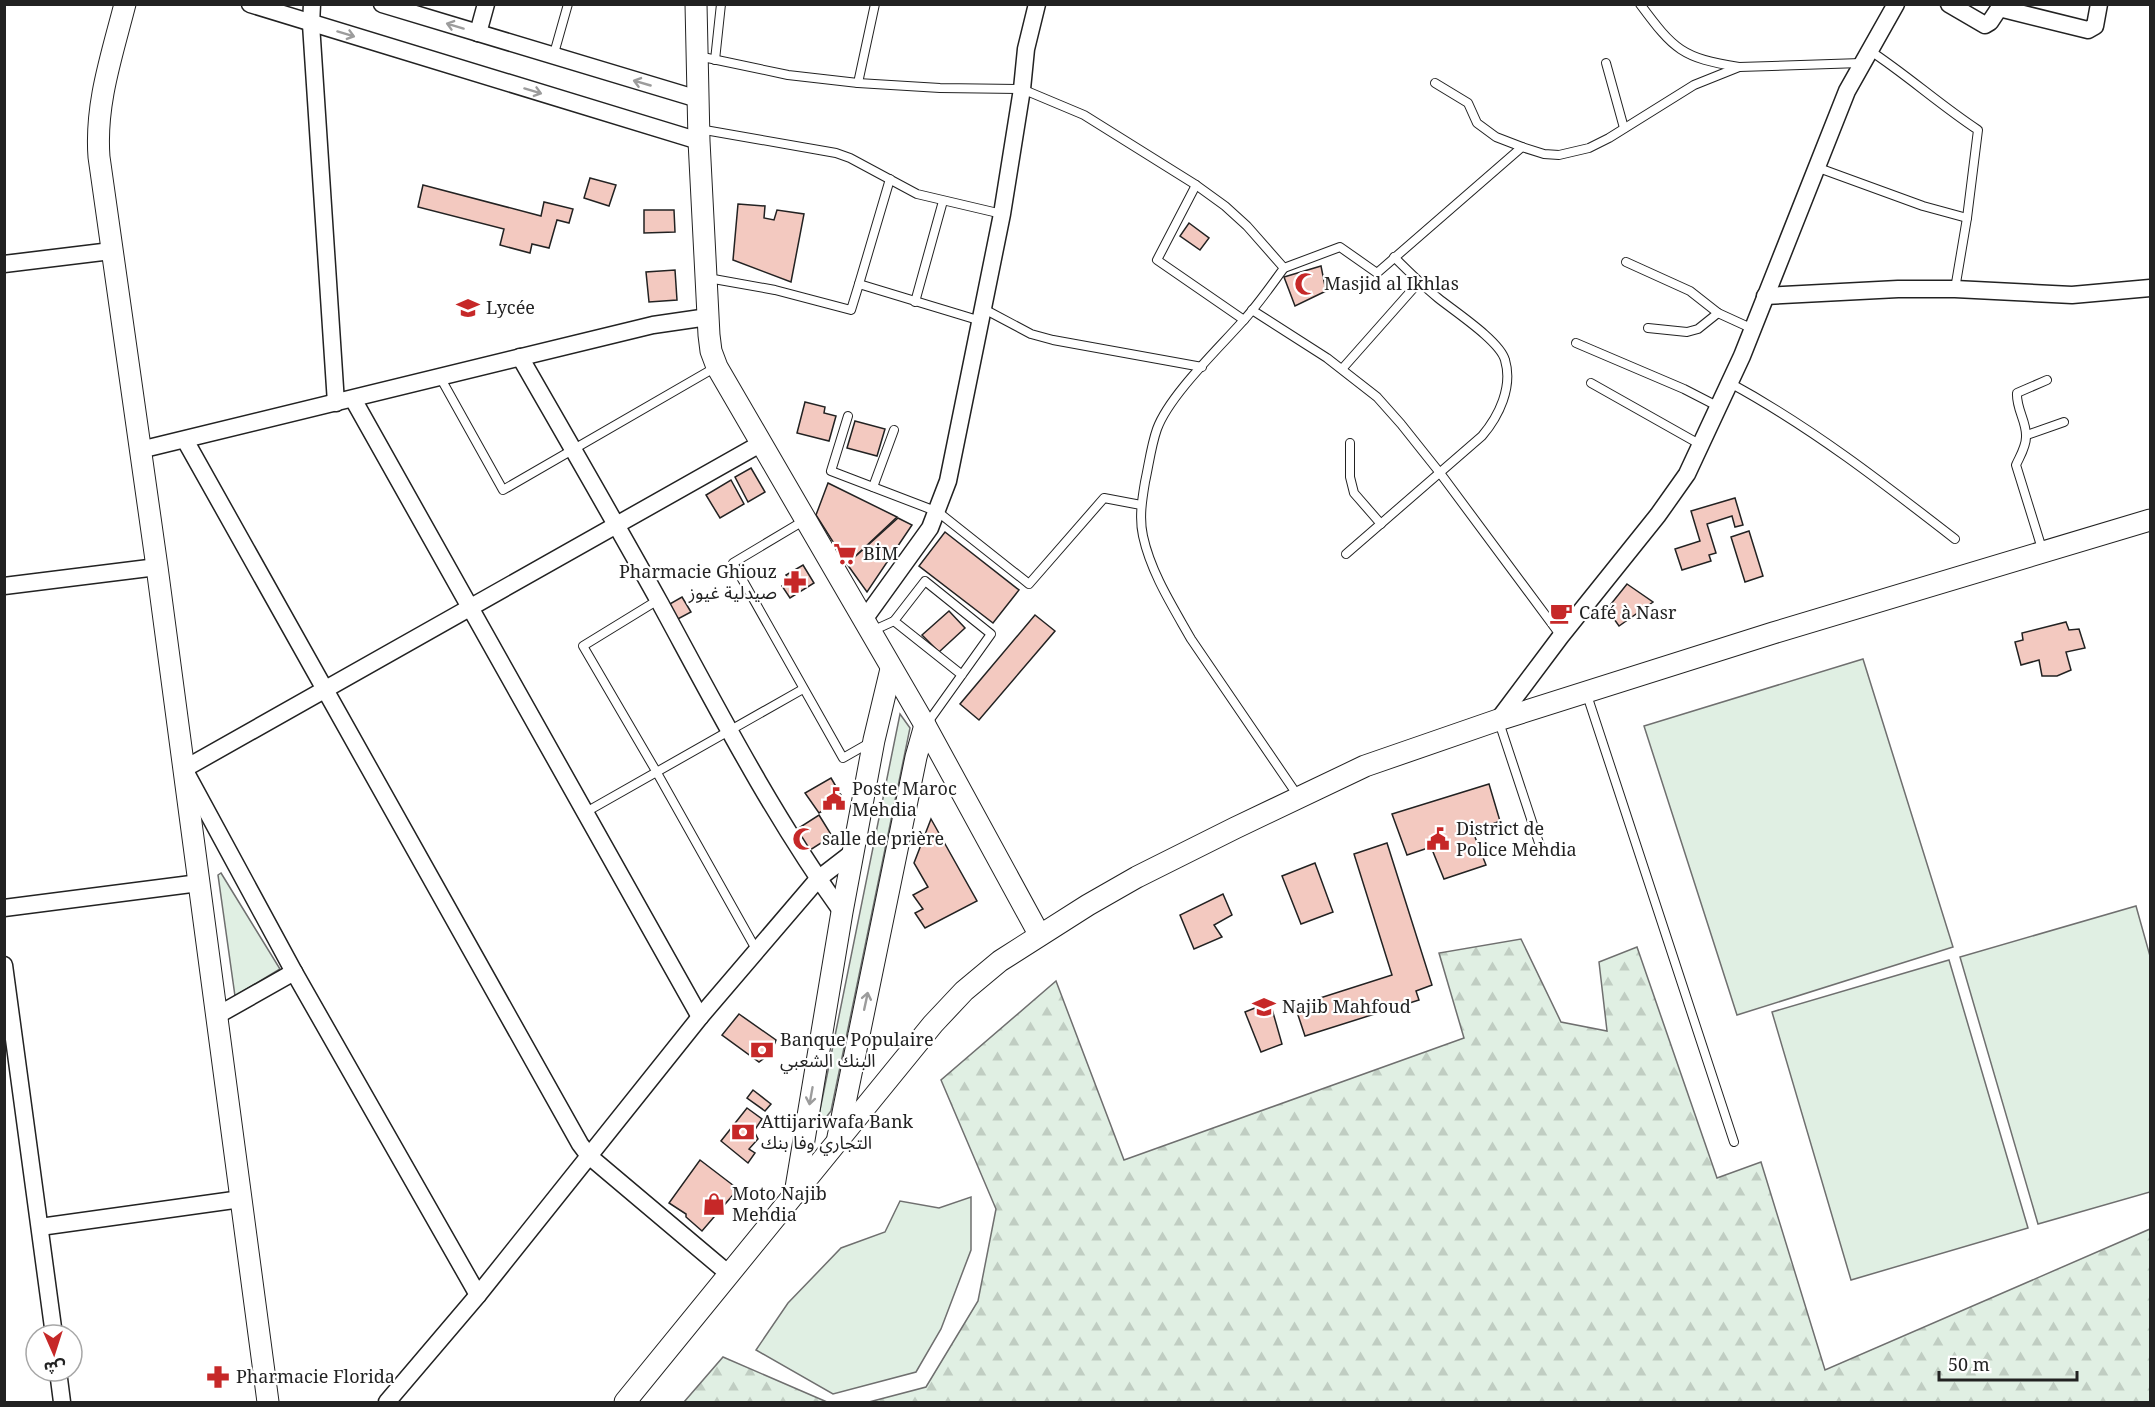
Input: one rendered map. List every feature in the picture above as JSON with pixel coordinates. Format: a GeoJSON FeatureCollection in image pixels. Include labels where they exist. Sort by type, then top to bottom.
{"type":"FeatureCollection","features":[{"type":"Feature","properties":{"kind":"street"},"geometry":{"type":"LineString","coordinates":[[126,4],[100,102],[97,132],[111,251],[218,1015],[268,1402]]}},
{"type":"Feature","properties":{"kind":"street"},"geometry":{"type":"LineString","coordinates":[[250,4],[311,24],[699,135]]}},
{"type":"Feature","properties":{"kind":"street"},"geometry":{"type":"LineString","coordinates":[[312,4],[311,24],[336,403]]}},
{"type":"Feature","properties":{"kind":"street"},"geometry":{"type":"LineString","coordinates":[[382,4],[698,99]]}},
{"type":"Feature","properties":{"kind":"street"},"geometry":{"type":"LineString","coordinates":[[478,33],[486,4]]}},
{"type":"Feature","properties":{"kind":"street"},"geometry":{"type":"LineString","coordinates":[[696,4],[706,58],[698,99],[711,351],[717,367],[760,444],[926,725],[1040,934]]}},
{"type":"Feature","properties":{"kind":"street"},"geometry":{"type":"LineString","coordinates":[[867,626],[930,528],[948,481],[1002,214],[1026,49],[1037,4]]}},
{"type":"Feature","properties":{"kind":"street"},"geometry":{"type":"LineString","coordinates":[[1498,720],[1658,515],[1687,474],[1753,329],[1846,91],[1896,4]]}},
{"type":"Feature","properties":{"kind":"street"},"geometry":{"type":"LineString","coordinates":[[1949,4],[1984,25],[1990,22],[2001,6],[2088,30],[2095,26],[2099,4]]}},
{"type":"Feature","properties":{"kind":"street"},"geometry":{"type":"LineString","coordinates":[[4,264],[111,251]]}},
{"type":"Feature","properties":{"kind":"street"},"geometry":{"type":"LineString","coordinates":[[1765,296],[1898,289],[1955,289],[2072,295],[2151,288]]}},
{"type":"Feature","properties":{"kind":"street"},"geometry":{"type":"LineString","coordinates":[[140,450],[653,325],[708,317]]}},
{"type":"Feature","properties":{"kind":"street"},"geometry":{"type":"LineString","coordinates":[[520,357],[658,600],[729,731],[818,879],[842,912]]}},
{"type":"Feature","properties":{"kind":"street"},"geometry":{"type":"LineString","coordinates":[[353,399],[700,1017]]}},
{"type":"Feature","properties":{"kind":"street"},"geometry":{"type":"LineString","coordinates":[[185,440],[574,1134],[589,1156],[729,1274]]}},
{"type":"Feature","properties":{"kind":"street"},"geometry":{"type":"LineString","coordinates":[[184,769],[760,444]]}},
{"type":"Feature","properties":{"kind":"street"},"geometry":{"type":"LineString","coordinates":[[625,1402],[918,1041],[964,991],[1000,961],[1040,934],[1137,877],[1298,796],[1365,766],[1498,720],[1773,633],[2151,520]]}},
{"type":"Feature","properties":{"kind":"street"},"geometry":{"type":"LineString","coordinates":[[4,586],[157,567]]}},
{"type":"Feature","properties":{"kind":"street"},"geometry":{"type":"LineString","coordinates":[[794,1196],[853,852],[874,740],[891,669]]}},
{"type":"Feature","properties":{"kind":"street"},"geometry":{"type":"LineString","coordinates":[[837,1140],[916,757],[926,725]]}},
{"type":"Feature","properties":{"kind":"street"},"geometry":{"type":"LineString","coordinates":[[184,769],[294,972],[477,1295]]}},
{"type":"Feature","properties":{"kind":"street"},"geometry":{"type":"LineString","coordinates":[[387,1402],[477,1295],[700,1017],[818,879],[853,852]]}},
{"type":"Feature","properties":{"kind":"street"},"geometry":{"type":"LineString","coordinates":[[4,908],[200,883]]}},
{"type":"Feature","properties":{"kind":"street"},"geometry":{"type":"LineString","coordinates":[[4,965],[52,1323]]}},
{"type":"Feature","properties":{"kind":"street"},"geometry":{"type":"LineString","coordinates":[[218,1015],[294,972]]}},
{"type":"Feature","properties":{"kind":"street"},"geometry":{"type":"LineString","coordinates":[[40,1227],[241,1199]]}},
{"type":"Feature","properties":{"kind":"street"},"geometry":{"type":"LineString","coordinates":[[60,1383],[63,1402]]}},
{"type":"Feature","properties":{"kind":"lane"},"geometry":{"type":"LineString","coordinates":[[553,57],[568,4]]}},
{"type":"Feature","properties":{"kind":"lane"},"geometry":{"type":"LineString","coordinates":[[721,4],[706,58],[788,75],[858,83],[940,88],[1022,89],[1084,115],[1196,185],[1225,206],[1247,226],[1284,268]]}},
{"type":"Feature","properties":{"kind":"lane"},"geometry":{"type":"LineString","coordinates":[[858,83],[875,4]]}},
{"type":"Feature","properties":{"kind":"lane"},"geometry":{"type":"LineString","coordinates":[[1640,4],[1660,32],[1688,55],[1712,63],[1739,67],[1865,56],[1896,68],[1955,115],[1978,130],[1955,289]]}},
{"type":"Feature","properties":{"kind":"lane"},"geometry":{"type":"LineString","coordinates":[[1606,63],[1624,128]]}},
{"type":"Feature","properties":{"kind":"lane"},"geometry":{"type":"LineString","coordinates":[[1435,83],[1468,103],[1477,123],[1496,137],[1544,154],[1572,153],[1609,138],[1694,85],[1739,67]]}},
{"type":"Feature","properties":{"kind":"lane"},"geometry":{"type":"LineString","coordinates":[[699,135],[836,153],[850,158],[917,194],[1002,214]]}},
{"type":"Feature","properties":{"kind":"lane"},"geometry":{"type":"LineString","coordinates":[[1298,796],[1191,639],[1164,590],[1143,537],[1141,505],[1157,428],[1168,407],[1244,320],[1284,268],[1340,247],[1377,273],[1522,147]]}},
{"type":"Feature","properties":{"kind":"lane"},"geometry":{"type":"LineString","coordinates":[[1816,167],[1914,202],[1967,218]]}},
{"type":"Feature","properties":{"kind":"lane"},"geometry":{"type":"LineString","coordinates":[[706,277],[775,290],[851,310],[890,179]]}},
{"type":"Feature","properties":{"kind":"lane"},"geometry":{"type":"LineString","coordinates":[[1196,185],[1157,260],[1244,320]]}},
{"type":"Feature","properties":{"kind":"lane"},"geometry":{"type":"LineString","coordinates":[[915,302],[943,201]]}},
{"type":"Feature","properties":{"kind":"lane"},"geometry":{"type":"LineString","coordinates":[[1346,555],[1470,447],[1493,423],[1500,410],[1505,392],[1507,374],[1505,358],[1496,345],[1419,282],[1394,256]]}},
{"type":"Feature","properties":{"kind":"lane"},"geometry":{"type":"LineString","coordinates":[[1626,262],[1690,291],[1718,313],[1753,329]]}},
{"type":"Feature","properties":{"kind":"lane"},"geometry":{"type":"LineString","coordinates":[[1342,369],[1419,282]]}},
{"type":"Feature","properties":{"kind":"lane"},"geometry":{"type":"LineString","coordinates":[[859,284],[915,302],[983,315],[1053,340],[1202,367]]}},
{"type":"Feature","properties":{"kind":"lane"},"geometry":{"type":"LineString","coordinates":[[1252,310],[1342,369],[1377,397],[1440,473],[1562,636]]}},
{"type":"Feature","properties":{"kind":"lane"},"geometry":{"type":"LineString","coordinates":[[1648,328],[1687,332],[1698,330],[1718,313]]}},
{"type":"Feature","properties":{"kind":"lane"},"geometry":{"type":"LineString","coordinates":[[1576,343],[1719,406]]}},
{"type":"Feature","properties":{"kind":"lane"},"geometry":{"type":"LineString","coordinates":[[440,377],[503,490],[717,367]]}},
{"type":"Feature","properties":{"kind":"lane"},"geometry":{"type":"LineString","coordinates":[[2043,552],[2016,465],[2024,449],[2027,435],[2016,402],[2017,393],[2048,380]]}},
{"type":"Feature","properties":{"kind":"lane"},"geometry":{"type":"LineString","coordinates":[[1591,383],[1701,445]]}},
{"type":"Feature","properties":{"kind":"lane"},"geometry":{"type":"LineString","coordinates":[[1730,383],[1806,428],[1955,539]]}},
{"type":"Feature","properties":{"kind":"lane"},"geometry":{"type":"LineString","coordinates":[[848,416],[831,471],[938,512],[1029,584],[1104,498],[1141,505]]}},
{"type":"Feature","properties":{"kind":"lane"},"geometry":{"type":"LineString","coordinates":[[2027,435],[2064,422]]}},
{"type":"Feature","properties":{"kind":"lane"},"geometry":{"type":"LineString","coordinates":[[873,487],[894,430]]}},
{"type":"Feature","properties":{"kind":"lane"},"geometry":{"type":"LineString","coordinates":[[1350,443],[1350,477],[1354,493],[1381,524]]}},
{"type":"Feature","properties":{"kind":"lane"},"geometry":{"type":"LineString","coordinates":[[805,520],[733,563],[843,758],[874,740]]}},
{"type":"Feature","properties":{"kind":"lane"},"geometry":{"type":"LineString","coordinates":[[867,626],[894,621],[925,581],[991,634],[926,725]]}},
{"type":"Feature","properties":{"kind":"lane"},"geometry":{"type":"LineString","coordinates":[[658,600],[583,646],[757,951]]}},
{"type":"Feature","properties":{"kind":"lane"},"geometry":{"type":"LineString","coordinates":[[894,621],[962,675]]}},
{"type":"Feature","properties":{"kind":"lane"},"geometry":{"type":"LineString","coordinates":[[585,812],[803,689]]}},
{"type":"Feature","properties":{"kind":"lane"},"geometry":{"type":"LineString","coordinates":[[1586,692],[1734,1142]]}},
{"type":"Feature","properties":{"kind":"lane"},"geometry":{"type":"LineString","coordinates":[[1498,720],[1542,852]]}},
{"type":"Feature","properties":{"kind":"green space"},"geometry":{"type":"Polygon","coordinates":[[[1863,659],[1953,947],[1737,1015],[1644,726],[1863,659]]]}},
{"type":"Feature","properties":{"kind":"green space"},"geometry":{"type":"Polygon","coordinates":[[[900,714],[910,728],[831,1111],[824,1120],[819,1115],[900,714]]]}},
{"type":"Feature","properties":{"kind":"green space"},"geometry":{"type":"Polygon","coordinates":[[[221,873],[280,969],[235,996],[218,875],[221,873]]]}},
{"type":"Feature","properties":{"kind":"green space"},"geometry":{"type":"Polygon","coordinates":[[[2136,906],[2150,956],[2150,1192],[2038,1224],[1960,957],[2136,906]]]}},
{"type":"Feature","properties":{"kind":"green space"},"geometry":{"type":"Polygon","coordinates":[[[1521,939],[1561,1022],[1607,1031],[1599,962],[1637,947],[1717,1178],[1761,1162],[1825,1370],[2150,1229],[2150,1402],[869,1402],[926,1387],[978,1301],[996,1209],[941,1080],[1056,981],[1124,1160],[1464,1038],[1439,953],[1521,939]]]}},
{"type":"Feature","properties":{"kind":"green space"},"geometry":{"type":"Polygon","coordinates":[[[1949,960],[2028,1228],[1851,1280],[1772,1012],[1949,960]]]}},
{"type":"Feature","properties":{"kind":"green space"},"geometry":{"type":"Polygon","coordinates":[[[971,1197],[971,1250],[941,1329],[916,1372],[833,1394],[756,1350],[788,1303],[841,1248],[885,1232],[900,1201],[939,1208],[971,1197]]]}},
{"type":"Feature","properties":{"kind":"green space"},"geometry":{"type":"Polygon","coordinates":[[[723,1357],[827,1402],[684,1402],[723,1357]]]}},
{"type":"Feature","properties":{"kind":"building"},"geometry":{"type":"Polygon","coordinates":[[[590,178],[616,185],[609,206],[584,198],[590,178]]]}},
{"type":"Feature","properties":{"kind":"building"},"geometry":{"type":"Polygon","coordinates":[[[423,185],[541,216],[544,202],[573,209],[569,223],[557,220],[549,248],[532,244],[530,253],[500,245],[504,229],[418,207],[423,185]]]}},
{"type":"Feature","properties":{"kind":"building"},"geometry":{"type":"Polygon","coordinates":[[[738,204],[765,206],[764,218],[774,220],[777,210],[804,214],[791,282],[733,260],[738,204]]]}},
{"type":"Feature","properties":{"kind":"building"},"geometry":{"type":"Polygon","coordinates":[[[644,210],[674,210],[675,232],[644,233],[644,210]]]}},
{"type":"Feature","properties":{"kind":"building"},"geometry":{"type":"Polygon","coordinates":[[[1189,223],[1209,238],[1200,250],[1180,236],[1189,223]]]}},
{"type":"Feature","properties":{"kind":"building","name":"Masjid al Ikhlas"},"geometry":{"type":"Polygon","coordinates":[[[1321,266],[1326,291],[1295,306],[1284,277],[1321,266]]]}},
{"type":"Feature","properties":{"kind":"building"},"geometry":{"type":"Polygon","coordinates":[[[675,270],[677,300],[649,302],[646,272],[675,270]]]}},
{"type":"Feature","properties":{"kind":"building"},"geometry":{"type":"Polygon","coordinates":[[[805,402],[825,407],[824,413],[836,416],[829,441],[797,433],[805,402]]]}},
{"type":"Feature","properties":{"kind":"building"},"geometry":{"type":"Polygon","coordinates":[[[855,421],[885,429],[877,456],[847,448],[855,421]]]}},
{"type":"Feature","properties":{"kind":"building"},"geometry":{"type":"Polygon","coordinates":[[[751,468],[765,492],[748,502],[735,477],[751,468]]]}},
{"type":"Feature","properties":{"kind":"building"},"geometry":{"type":"Polygon","coordinates":[[[731,480],[744,504],[720,518],[706,495],[731,480]]]}},
{"type":"Feature","properties":{"kind":"building"},"geometry":{"type":"Polygon","coordinates":[[[828,483],[897,517],[847,564],[816,515],[828,483]]]}},
{"type":"Feature","properties":{"kind":"building"},"geometry":{"type":"Polygon","coordinates":[[[1735,498],[1743,525],[1735,527],[1732,516],[1707,524],[1716,553],[1709,555],[1711,561],[1682,570],[1675,549],[1700,541],[1691,511],[1735,498]]]}},
{"type":"Feature","properties":{"kind":"building"},"geometry":{"type":"Polygon","coordinates":[[[898,518],[912,525],[867,592],[847,564],[898,518]]]}},
{"type":"Feature","properties":{"kind":"building"},"geometry":{"type":"Polygon","coordinates":[[[1749,531],[1763,576],[1745,582],[1731,537],[1749,531]]]}},
{"type":"Feature","properties":{"kind":"building"},"geometry":{"type":"Polygon","coordinates":[[[945,532],[1019,590],[993,623],[919,566],[945,532]]]}},
{"type":"Feature","properties":{"kind":"building"},"geometry":{"type":"Polygon","coordinates":[[[803,565],[814,583],[790,598],[782,586],[790,581],[786,575],[803,565]]]}},
{"type":"Feature","properties":{"kind":"building"},"geometry":{"type":"Polygon","coordinates":[[[1627,584],[1653,602],[1619,626],[1607,609],[1627,584]]]}},
{"type":"Feature","properties":{"kind":"building"},"geometry":{"type":"Polygon","coordinates":[[[682,597],[691,612],[676,620],[668,605],[682,597]]]}},
{"type":"Feature","properties":{"kind":"building"},"geometry":{"type":"Polygon","coordinates":[[[949,611],[965,628],[939,652],[922,635],[949,611]]]}},
{"type":"Feature","properties":{"kind":"building"},"geometry":{"type":"Polygon","coordinates":[[[1035,615],[1055,631],[979,720],[960,704],[1035,615]]]}},
{"type":"Feature","properties":{"kind":"building"},"geometry":{"type":"Polygon","coordinates":[[[2066,622],[2069,630],[2079,629],[2085,648],[2066,652],[2071,670],[2057,676],[2042,676],[2039,660],[2021,665],[2015,642],[2023,640],[2022,633],[2066,622]]]}},
{"type":"Feature","properties":{"kind":"building"},"geometry":{"type":"Polygon","coordinates":[[[831,778],[841,795],[840,800],[819,813],[805,793],[831,778]]]}},
{"type":"Feature","properties":{"kind":"building","name":"District de Police Mehdia"},"geometry":{"type":"Polygon","coordinates":[[[1489,784],[1500,821],[1473,832],[1486,865],[1444,879],[1431,847],[1407,855],[1392,814],[1489,784]]]}},
{"type":"Feature","properties":{"kind":"building"},"geometry":{"type":"Polygon","coordinates":[[[819,815],[832,836],[807,852],[794,831],[819,815]]]}},
{"type":"Feature","properties":{"kind":"building"},"geometry":{"type":"Polygon","coordinates":[[[931,819],[977,901],[925,928],[915,913],[923,909],[913,895],[928,887],[914,863],[931,819]]]}},
{"type":"Feature","properties":{"kind":"building"},"geometry":{"type":"Polygon","coordinates":[[[1387,843],[1432,985],[1416,991],[1419,1000],[1305,1036],[1295,1006],[1392,975],[1354,854],[1387,843]]]}},
{"type":"Feature","properties":{"kind":"building"},"geometry":{"type":"Polygon","coordinates":[[[1315,863],[1333,912],[1301,924],[1282,876],[1315,863]]]}},
{"type":"Feature","properties":{"kind":"building"},"geometry":{"type":"Polygon","coordinates":[[[1223,894],[1232,915],[1214,925],[1222,937],[1194,949],[1180,915],[1223,894]]]}},
{"type":"Feature","properties":{"kind":"building"},"geometry":{"type":"Polygon","coordinates":[[[1270,1002],[1282,1044],[1261,1052],[1245,1012],[1270,1002]]]}},
{"type":"Feature","properties":{"kind":"building"},"geometry":{"type":"Polygon","coordinates":[[[739,1014],[776,1040],[771,1053],[759,1062],[722,1035],[739,1014]]]}},
{"type":"Feature","properties":{"kind":"building"},"geometry":{"type":"Polygon","coordinates":[[[753,1090],[771,1104],[765,1111],[747,1098],[753,1090]]]}},
{"type":"Feature","properties":{"kind":"building"},"geometry":{"type":"Polygon","coordinates":[[[747,1108],[762,1119],[754,1131],[758,1139],[749,1149],[755,1153],[748,1163],[721,1141],[747,1108]]]}},
{"type":"Feature","properties":{"kind":"building"},"geometry":{"type":"Polygon","coordinates":[[[700,1160],[738,1189],[702,1231],[686,1217],[686,1214],[669,1203],[700,1160]]]}},
{"type":"Feature","properties":{"kind":"place","name":"Masjid al Ikhlas"},"geometry":{"type":"Point","coordinates":[1306,284]}},
{"type":"Feature","properties":{"kind":"place","name":"Lycée"},"geometry":{"type":"Point","coordinates":[468,308]}},
{"type":"Feature","properties":{"kind":"place","name":"BİM"},"geometry":{"type":"Point","coordinates":[845,554]}},
{"type":"Feature","properties":{"kind":"place","name":"Pharmacie Ghiouz صيدلية غيوز"},"geometry":{"type":"Point","coordinates":[795,582]}},
{"type":"Feature","properties":{"kind":"place","name":"Café à Nasr"},"geometry":{"type":"Point","coordinates":[1561,613]}},
{"type":"Feature","properties":{"kind":"place","name":"Poste Maroc Mehdia"},"geometry":{"type":"Point","coordinates":[834,799]}},
{"type":"Feature","properties":{"kind":"place","name":"salle de prière"},"geometry":{"type":"Point","coordinates":[804,839]}},
{"type":"Feature","properties":{"kind":"place","name":"District de Police Mehdia"},"geometry":{"type":"Point","coordinates":[1438,839]}},
{"type":"Feature","properties":{"kind":"place","name":"Najib Mahfoud"},"geometry":{"type":"Point","coordinates":[1264,1007]}},
{"type":"Feature","properties":{"kind":"place","name":"Banque Populaire البنك الشعبي"},"geometry":{"type":"Point","coordinates":[762,1050]}},
{"type":"Feature","properties":{"kind":"place","name":"Attijariwafa Bank التجاري وفا بنك"},"geometry":{"type":"Point","coordinates":[743,1132]}},
{"type":"Feature","properties":{"kind":"place","name":"Moto Najib Mehdia"},"geometry":{"type":"Point","coordinates":[714,1204]}},
{"type":"Feature","properties":{"kind":"place","name":"Pharmacie Florida"},"geometry":{"type":"Point","coordinates":[218,1377]}}]}
